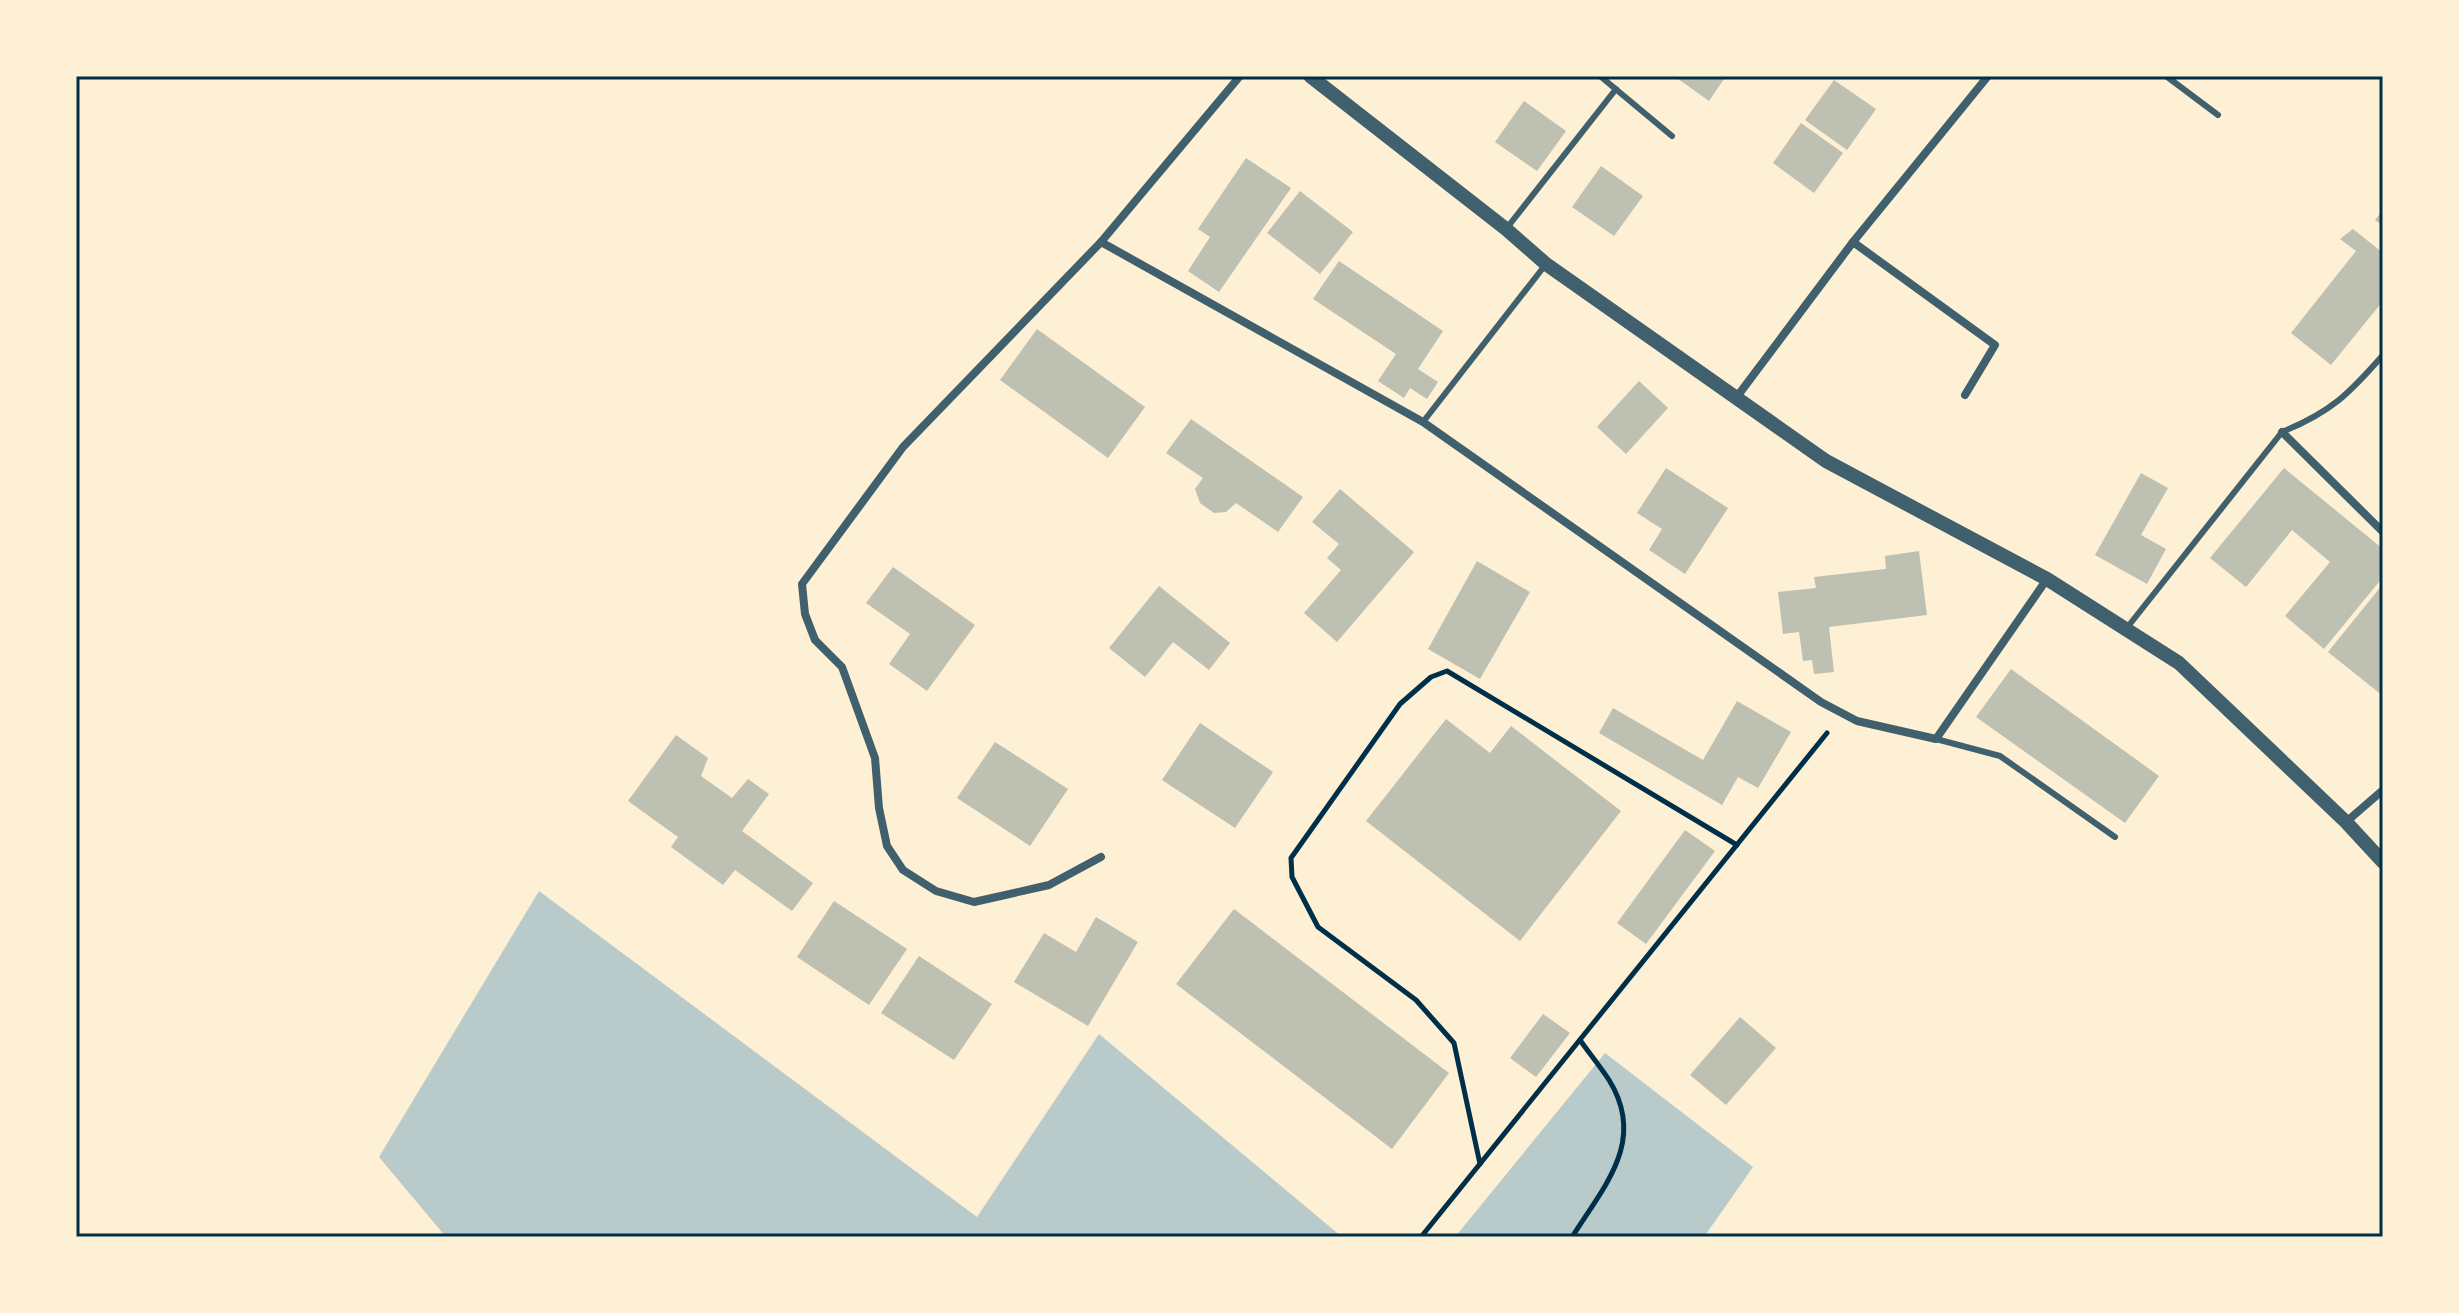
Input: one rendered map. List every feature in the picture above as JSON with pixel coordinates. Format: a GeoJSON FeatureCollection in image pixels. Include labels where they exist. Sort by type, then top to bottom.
{"type":"FeatureCollection","features":[{"type":"Feature","properties":{"kind":"street"},"geometry":{"type":"LineString","coordinates":[[1101,857],[1049,885],[974,902],[936,891],[903,870],[887,846],[879,808],[875,758],[842,667],[815,640],[805,614],[802,584],[903,447],[1101,242],[1240,76]]}},
{"type":"Feature","properties":{"kind":"street"},"geometry":{"type":"LineString","coordinates":[[1310,76],[1506,229],[1546,264],[1826,461],[2047,579],[2179,663],[2346,822],[2383,862]]}},
{"type":"Feature","properties":{"kind":"street"},"geometry":{"type":"LineString","coordinates":[[1736,398],[1853,242],[1988,76]]}},
{"type":"Feature","properties":{"kind":"street"},"geometry":{"type":"LineString","coordinates":[[1101,242],[1423,422],[1821,702],[1857,721],[1936,739],[2047,579]]}},
{"type":"Feature","properties":{"kind":"street"},"geometry":{"type":"LineString","coordinates":[[1853,242],[1995,345],[1965,395]]}},
{"type":"Feature","properties":{"kind":"street"},"geometry":{"type":"LineString","coordinates":[[2282,432],[2383,532]]}},
{"type":"Feature","properties":{"kind":"street"},"geometry":{"type":"LineString","coordinates":[[2346,822],[2383,790]]}},
{"type":"Feature","properties":{"kind":"lane"},"geometry":{"type":"LineString","coordinates":[[1600,76],[1672,136]]}},
{"type":"Feature","properties":{"kind":"lane"},"geometry":{"type":"LineString","coordinates":[[2166,76],[2218,115]]}},
{"type":"Feature","properties":{"kind":"lane"},"geometry":{"type":"LineString","coordinates":[[1506,229],[1616,89]]}},
{"type":"Feature","properties":{"kind":"lane"},"geometry":{"type":"LineString","coordinates":[[1423,422],[1546,264]]}},
{"type":"Feature","properties":{"kind":"lane"},"geometry":{"type":"LineString","coordinates":[[2126,629],[2282,432],[2311,420],[2349,394],[2383,355]]}},
{"type":"Feature","properties":{"kind":"lane"},"geometry":{"type":"LineString","coordinates":[[1936,739],[2000,756],[2115,837]]}},
{"type":"Feature","properties":{"kind":"path"},"geometry":{"type":"LineString","coordinates":[[1480,1164],[1454,1043],[1416,1000],[1318,927],[1292,877],[1291,858],[1400,704],[1431,677],[1447,671],[1737,845]]}},
{"type":"Feature","properties":{"kind":"path"},"geometry":{"type":"LineString","coordinates":[[1421,1237],[1828,731],[1857,721]]}},
{"type":"Feature","properties":{"kind":"path"},"geometry":{"type":"LineString","coordinates":[[1572,1237],[1621,1157],[1625,1128],[1623,1111],[1610,1082],[1580,1040]]}},
{"type":"Feature","properties":{"kind":"shaded area"},"geometry":{"type":"Polygon","coordinates":[[[539,891],[977,1217],[1099,1034],[1342,1237],[446,1237],[379,1157],[539,891]]]}},
{"type":"Feature","properties":{"kind":"shaded area"},"geometry":{"type":"Polygon","coordinates":[[[1605,1053],[1753,1167],[1704,1237],[1455,1237],[1605,1053]]]}},
{"type":"Feature","properties":{"kind":"building"},"geometry":{"type":"Polygon","coordinates":[[[1674,76],[1726,76],[1709,101],[1674,76]]]}},
{"type":"Feature","properties":{"kind":"building"},"geometry":{"type":"Polygon","coordinates":[[[1834,80],[1876,109],[1847,150],[1805,120],[1834,80]]]}},
{"type":"Feature","properties":{"kind":"building"},"geometry":{"type":"Polygon","coordinates":[[[1524,101],[1566,131],[1537,171],[1495,142],[1524,101]]]}},
{"type":"Feature","properties":{"kind":"building"},"geometry":{"type":"Polygon","coordinates":[[[1801,123],[1843,153],[1814,193],[1773,163],[1801,123]]]}},
{"type":"Feature","properties":{"kind":"building"},"geometry":{"type":"Polygon","coordinates":[[[1246,158],[1291,188],[1219,292],[1188,271],[1210,237],[1198,229],[1246,158]]]}},
{"type":"Feature","properties":{"kind":"building"},"geometry":{"type":"Polygon","coordinates":[[[1601,166],[1643,196],[1614,236],[1572,207],[1601,166]]]}},
{"type":"Feature","properties":{"kind":"building"},"geometry":{"type":"Polygon","coordinates":[[[1300,191],[1353,232],[1320,274],[1267,233],[1300,191]]]}},
{"type":"Feature","properties":{"kind":"building"},"geometry":{"type":"Polygon","coordinates":[[[2383,210],[2383,226],[2375,220],[2383,210]]]}},
{"type":"Feature","properties":{"kind":"building"},"geometry":{"type":"Polygon","coordinates":[[[2353,229],[2383,253],[2383,301],[2331,365],[2291,333],[2356,251],[2340,239],[2353,229]]]}},
{"type":"Feature","properties":{"kind":"building"},"geometry":{"type":"Polygon","coordinates":[[[1339,261],[1443,331],[1418,369],[1438,382],[1427,399],[1410,388],[1404,398],[1378,381],[1396,354],[1313,299],[1339,261]]]}},
{"type":"Feature","properties":{"kind":"building"},"geometry":{"type":"Polygon","coordinates":[[[1037,329],[1145,407],[1108,458],[1000,380],[1037,329]]]}},
{"type":"Feature","properties":{"kind":"building"},"geometry":{"type":"Polygon","coordinates":[[[1639,381],[1668,408],[1626,454],[1597,427],[1639,381]]]}},
{"type":"Feature","properties":{"kind":"building"},"geometry":{"type":"Polygon","coordinates":[[[1191,419],[1303,497],[1278,532],[1236,503],[1226,512],[1214,513],[1200,503],[1195,489],[1203,478],[1166,453],[1191,419]]]}},
{"type":"Feature","properties":{"kind":"building"},"geometry":{"type":"Polygon","coordinates":[[[1666,468],[1728,508],[1685,574],[1649,550],[1662,529],[1637,513],[1666,468]]]}},
{"type":"Feature","properties":{"kind":"building"},"geometry":{"type":"Polygon","coordinates":[[[2284,468],[2383,549],[2383,577],[2324,649],[2285,616],[2330,562],[2292,530],[2246,587],[2210,558],[2284,468]]]}},
{"type":"Feature","properties":{"kind":"building"},"geometry":{"type":"Polygon","coordinates":[[[2141,473],[2168,488],[2141,535],[2166,549],[2147,584],[2095,555],[2141,473]]]}},
{"type":"Feature","properties":{"kind":"building"},"geometry":{"type":"Polygon","coordinates":[[[1340,489],[1414,552],[1337,642],[1304,613],[1341,570],[1327,558],[1339,544],[1312,522],[1340,489]]]}},
{"type":"Feature","properties":{"kind":"building"},"geometry":{"type":"Polygon","coordinates":[[[1919,551],[1927,615],[1829,627],[1834,672],[1814,674],[1812,660],[1803,661],[1799,632],[1783,634],[1778,592],[1816,588],[1814,577],[1886,569],[1885,556],[1919,551]]]}},
{"type":"Feature","properties":{"kind":"building"},"geometry":{"type":"Polygon","coordinates":[[[1477,561],[1530,592],[1480,679],[1428,649],[1477,561]]]}},
{"type":"Feature","properties":{"kind":"building"},"geometry":{"type":"Polygon","coordinates":[[[893,567],[975,625],[927,691],[889,664],[910,634],[866,603],[893,567]]]}},
{"type":"Feature","properties":{"kind":"building"},"geometry":{"type":"Polygon","coordinates":[[[2383,584],[2383,696],[2328,652],[2383,584]]]}},
{"type":"Feature","properties":{"kind":"building"},"geometry":{"type":"Polygon","coordinates":[[[1159,586],[1230,643],[1209,670],[1173,642],[1145,677],[1109,648],[1159,586]]]}},
{"type":"Feature","properties":{"kind":"building"},"geometry":{"type":"Polygon","coordinates":[[[2011,669],[2159,776],[2125,823],[1976,717],[2011,669]]]}},
{"type":"Feature","properties":{"kind":"building"},"geometry":{"type":"Polygon","coordinates":[[[1737,701],[1791,732],[1758,788],[1738,777],[1722,805],[1599,733],[1613,708],[1703,760],[1737,701]]]}},
{"type":"Feature","properties":{"kind":"building"},"geometry":{"type":"Polygon","coordinates":[[[1446,719],[1490,753],[1511,726],[1621,811],[1520,941],[1366,821],[1446,719]]]}},
{"type":"Feature","properties":{"kind":"building"},"geometry":{"type":"Polygon","coordinates":[[[1200,723],[1273,772],[1235,828],[1162,780],[1200,723]]]}},
{"type":"Feature","properties":{"kind":"building"},"geometry":{"type":"Polygon","coordinates":[[[676,735],[708,758],[701,776],[732,798],[748,779],[769,794],[742,831],[813,883],[792,911],[735,870],[723,885],[671,847],[678,837],[628,801],[676,735]]]}},
{"type":"Feature","properties":{"kind":"building"},"geometry":{"type":"Polygon","coordinates":[[[995,742],[1068,789],[1030,846],[957,798],[995,742]]]}},
{"type":"Feature","properties":{"kind":"building"},"geometry":{"type":"Polygon","coordinates":[[[1685,830],[1715,851],[1646,944],[1617,923],[1685,830]]]}},
{"type":"Feature","properties":{"kind":"building"},"geometry":{"type":"Polygon","coordinates":[[[834,901],[907,949],[869,1005],[797,957],[834,901]]]}},
{"type":"Feature","properties":{"kind":"building"},"geometry":{"type":"Polygon","coordinates":[[[1234,909],[1449,1073],[1392,1149],[1176,984],[1234,909]]]}},
{"type":"Feature","properties":{"kind":"building"},"geometry":{"type":"Polygon","coordinates":[[[1096,917],[1138,942],[1088,1026],[1014,982],[1044,933],[1076,952],[1096,917]]]}},
{"type":"Feature","properties":{"kind":"building"},"geometry":{"type":"Polygon","coordinates":[[[919,956],[992,1004],[954,1060],[881,1013],[919,956]]]}},
{"type":"Feature","properties":{"kind":"building"},"geometry":{"type":"Polygon","coordinates":[[[1543,1014],[1570,1033],[1536,1077],[1510,1058],[1543,1014]]]}},
{"type":"Feature","properties":{"kind":"building"},"geometry":{"type":"Polygon","coordinates":[[[1740,1017],[1776,1048],[1726,1105],[1690,1075],[1740,1017]]]}}]}
